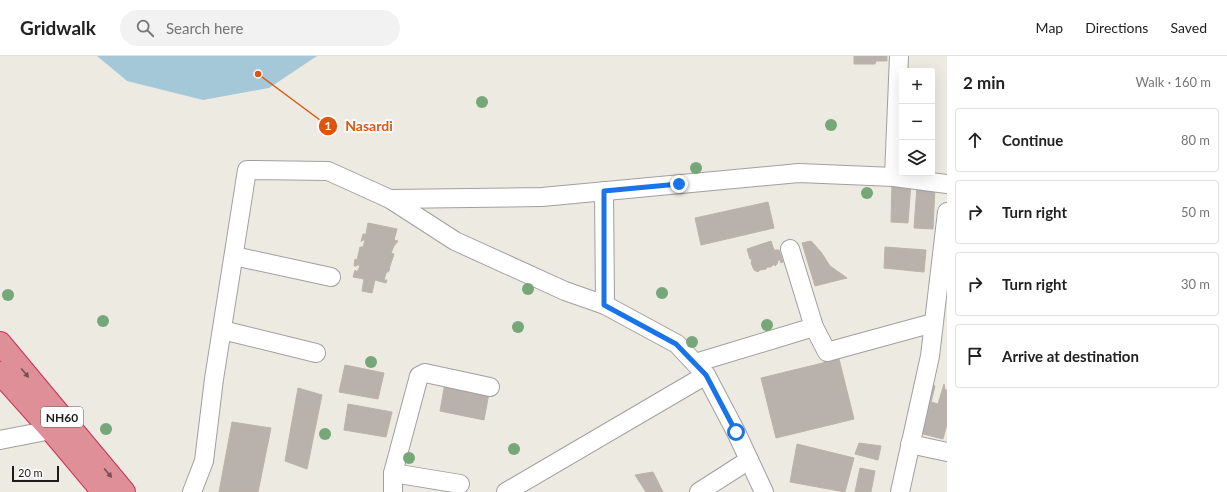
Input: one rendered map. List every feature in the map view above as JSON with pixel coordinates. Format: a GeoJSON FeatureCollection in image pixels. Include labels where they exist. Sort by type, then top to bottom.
{"type":"FeatureCollection","features":[{"type":"Feature","properties":{"kind":"highway","name":"NH60"},"geometry":{"type":"LineString","coordinates":[[0,343],[57,425],[87,483],[103,492]]}},
{"type":"Feature","properties":{"kind":"highway","name":"NH60"},"geometry":{"type":"LineString","coordinates":[[0,373],[57,425],[124,492]]}},
{"type":"Feature","properties":{"kind":"street"},"geometry":{"type":"LineString","coordinates":[[894,177],[899,56]]}},
{"type":"Feature","properties":{"kind":"street"},"geometry":{"type":"LineString","coordinates":[[192,492],[204,461],[214,379],[248,170],[328,170],[390,199],[455,241],[566,291],[604,305],[676,344],[700,369],[736,432],[764,492]]}},
{"type":"Feature","properties":{"kind":"street"},"geometry":{"type":"LineString","coordinates":[[390,199],[542,197],[798,173],[894,177],[947,184]]}},
{"type":"Feature","properties":{"kind":"street"},"geometry":{"type":"LineString","coordinates":[[604,191],[604,305]]}},
{"type":"Feature","properties":{"kind":"street"},"geometry":{"type":"LineString","coordinates":[[900,492],[930,356],[947,212]]}},
{"type":"Feature","properties":{"kind":"street"},"geometry":{"type":"LineString","coordinates":[[790,249],[814,327],[827,352],[933,323]]}},
{"type":"Feature","properties":{"kind":"street"},"geometry":{"type":"LineString","coordinates":[[234,256],[331,277]]}},
{"type":"Feature","properties":{"kind":"street"},"geometry":{"type":"LineString","coordinates":[[506,492],[700,369],[814,327]]}},
{"type":"Feature","properties":{"kind":"street"},"geometry":{"type":"LineString","coordinates":[[222,330],[316,352]]}},
{"type":"Feature","properties":{"kind":"street"},"geometry":{"type":"LineString","coordinates":[[393,492],[393,473],[418,376],[425,373],[490,387]]}},
{"type":"Feature","properties":{"kind":"street"},"geometry":{"type":"LineString","coordinates":[[0,440],[57,425]]}},
{"type":"Feature","properties":{"kind":"street"},"geometry":{"type":"LineString","coordinates":[[910,444],[947,452]]}},
{"type":"Feature","properties":{"kind":"street"},"geometry":{"type":"LineString","coordinates":[[699,492],[749,460]]}},
{"type":"Feature","properties":{"kind":"street"},"geometry":{"type":"LineString","coordinates":[[393,473],[460,484]]}},
{"type":"Feature","properties":{"kind":"water"},"geometry":{"type":"Polygon","coordinates":[[[97,56],[317,56],[269,88],[203,100],[127,81],[97,56]]]}},
{"type":"Feature","properties":{"kind":"building"},"geometry":{"type":"Polygon","coordinates":[[[854,56],[887,56],[887,61],[876,61],[875,64],[854,64],[854,56]]]}},
{"type":"Feature","properties":{"kind":"building"},"geometry":{"type":"Polygon","coordinates":[[[892,181],[911,183],[908,223],[891,222],[892,181]]]}},
{"type":"Feature","properties":{"kind":"building"},"geometry":{"type":"Polygon","coordinates":[[[917,186],[935,187],[933,229],[914,228],[917,186]]]}},
{"type":"Feature","properties":{"kind":"building"},"geometry":{"type":"Polygon","coordinates":[[[768,202],[774,228],[701,245],[695,218],[768,202]]]}},
{"type":"Feature","properties":{"kind":"building"},"geometry":{"type":"Polygon","coordinates":[[[368,223],[397,229],[394,240],[398,241],[391,253],[394,254],[389,271],[386,273],[384,280],[387,280],[386,283],[375,280],[372,293],[362,291],[364,279],[353,277],[355,270],[357,272],[360,266],[357,264],[357,266],[354,266],[355,259],[357,260],[360,247],[363,247],[365,240],[361,242],[363,234],[366,234],[368,223]]]}},
{"type":"Feature","properties":{"kind":"building"},"geometry":{"type":"Polygon","coordinates":[[[771,241],[774,250],[779,250],[783,262],[781,263],[779,258],[775,266],[774,264],[771,267],[767,267],[766,269],[758,272],[754,270],[751,263],[752,259],[750,259],[747,249],[771,241]]]}},
{"type":"Feature","properties":{"kind":"building"},"geometry":{"type":"Polygon","coordinates":[[[811,241],[821,252],[830,266],[847,278],[815,286],[802,243],[811,241]]]}},
{"type":"Feature","properties":{"kind":"building"},"geometry":{"type":"Polygon","coordinates":[[[885,247],[926,250],[924,272],[884,268],[885,247]]]}},
{"type":"Feature","properties":{"kind":"building"},"geometry":{"type":"Polygon","coordinates":[[[839,359],[854,419],[776,438],[761,378],[839,359]]]}},
{"type":"Feature","properties":{"kind":"building"},"geometry":{"type":"Polygon","coordinates":[[[345,365],[384,373],[378,399],[339,392],[345,365]]]}},
{"type":"Feature","properties":{"kind":"building"},"geometry":{"type":"Polygon","coordinates":[[[445,383],[489,393],[484,420],[440,411],[445,383]]]}},
{"type":"Feature","properties":{"kind":"building"},"geometry":{"type":"Polygon","coordinates":[[[944,384],[945,390],[947,390],[947,424],[943,439],[919,433],[932,385],[935,386],[931,402],[938,404],[944,384]]]}},
{"type":"Feature","properties":{"kind":"building"},"geometry":{"type":"Polygon","coordinates":[[[298,388],[322,395],[307,469],[285,461],[298,388]]]}},
{"type":"Feature","properties":{"kind":"building"},"geometry":{"type":"Polygon","coordinates":[[[348,404],[392,412],[386,437],[344,430],[348,404]]]}},
{"type":"Feature","properties":{"kind":"building"},"geometry":{"type":"Polygon","coordinates":[[[232,422],[271,428],[258,492],[219,492],[232,422]]]}},
{"type":"Feature","properties":{"kind":"building"},"geometry":{"type":"Polygon","coordinates":[[[859,443],[881,446],[878,460],[855,454],[859,443]]]}},
{"type":"Feature","properties":{"kind":"building"},"geometry":{"type":"Polygon","coordinates":[[[797,444],[854,458],[845,492],[790,482],[797,444]]]}},
{"type":"Feature","properties":{"kind":"building"},"geometry":{"type":"Polygon","coordinates":[[[860,468],[875,471],[871,492],[855,492],[860,468]]]}},
{"type":"Feature","properties":{"kind":"building"},"geometry":{"type":"Polygon","coordinates":[[[653,472],[663,492],[646,492],[635,475],[653,472]]]}},
{"type":"Feature","properties":{"kind":"place","name":"Nasardi"},"geometry":{"type":"Point","coordinates":[258,74]}},
{"type":"Feature","properties":{"kind":"route"},"geometry":{"type":"LineString","coordinates":[[679,184],[604,191],[604,305],[676,344],[706,375],[736,432]]}}]}
